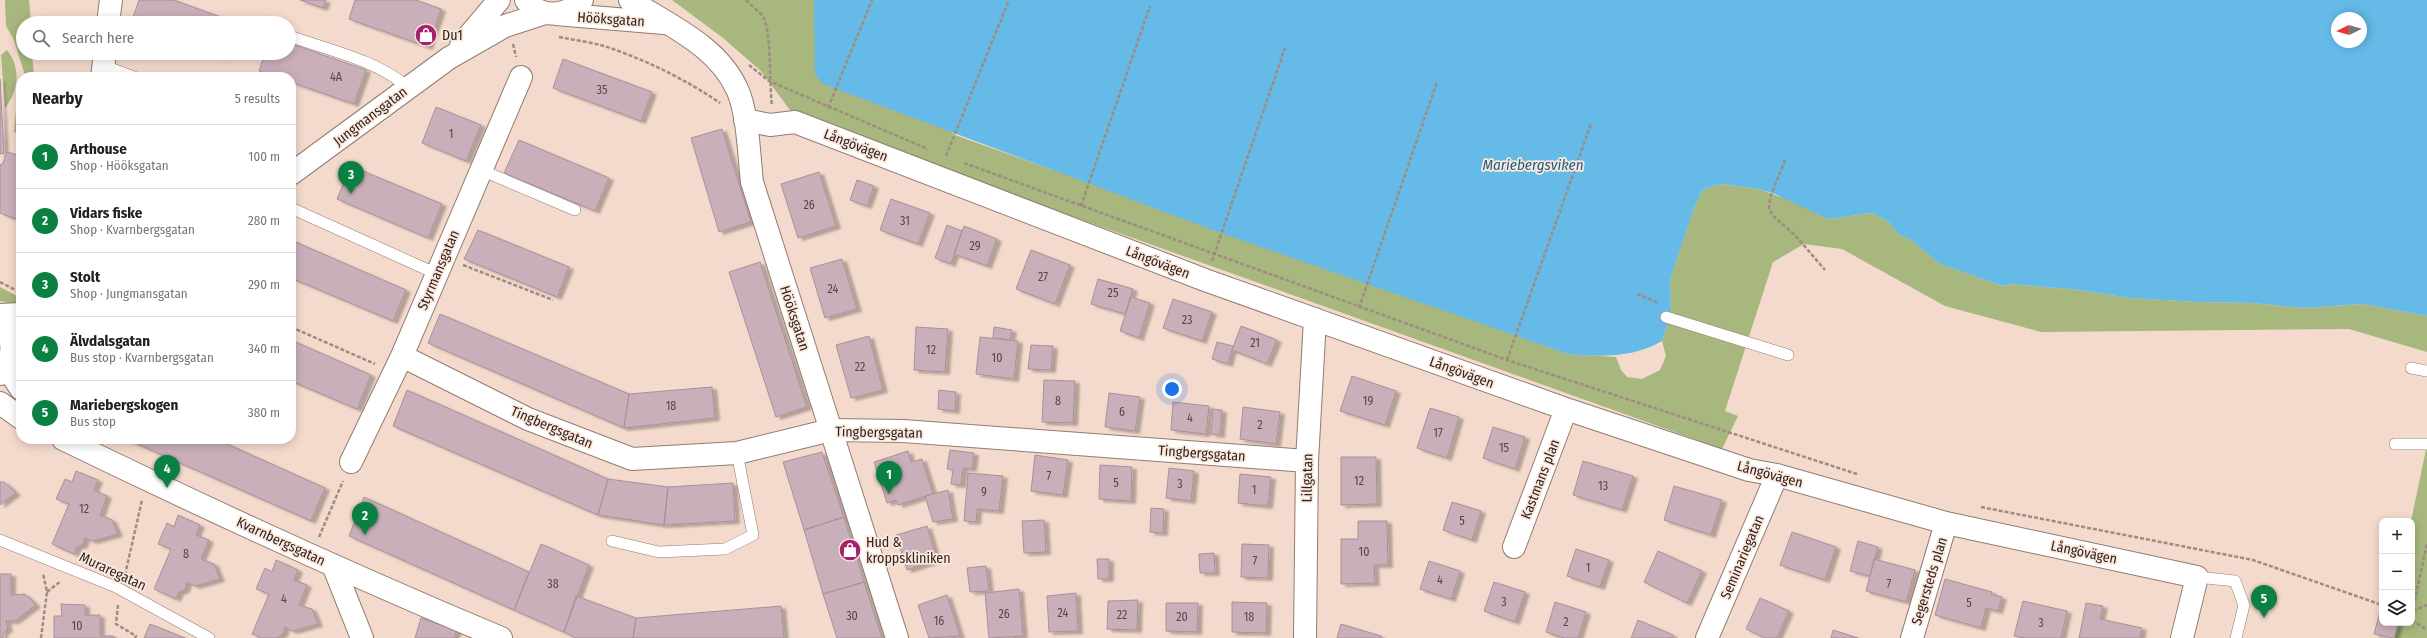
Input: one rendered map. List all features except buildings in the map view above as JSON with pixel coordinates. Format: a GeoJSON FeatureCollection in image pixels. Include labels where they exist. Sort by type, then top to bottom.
{"type":"FeatureCollection","features":[{"type":"Feature","properties":{"kind":"street"},"geometry":{"type":"LineString","coordinates":[[109,16],[111,0]]}},
{"type":"Feature","properties":{"kind":"street","name":"Jungmansgatan"},"geometry":{"type":"LineString","coordinates":[[449,58],[500,0]]}},
{"type":"Feature","properties":{"kind":"street"},"geometry":{"type":"LineString","coordinates":[[526,0],[536,10],[551,21]]}},
{"type":"Feature","properties":{"kind":"street","name":"Jungmansgatan"},"geometry":{"type":"LineString","coordinates":[[296,170],[449,58],[505,26],[551,21],[571,10],[582,0]]}},
{"type":"Feature","properties":{"kind":"street","name":"Hööksgatan"},"geometry":{"type":"LineString","coordinates":[[630,0],[689,36],[721,62],[737,89],[745,120],[752,182],[897,638]]}},
{"type":"Feature","properties":{"kind":"street","name":"Hööksgatan"},"geometry":{"type":"LineString","coordinates":[[551,21],[666,23]]}},
{"type":"Feature","properties":{"kind":"street","name":"Styrmansgatan"},"geometry":{"type":"LineString","coordinates":[[351,462],[398,364],[520,76]]}},
{"type":"Feature","properties":{"kind":"street","name":"Långövägen"},"geometry":{"type":"LineString","coordinates":[[745,120],[770,125],[795,122],[1198,277],[1566,410],[1749,470],[1777,475],[1946,523],[2197,576]]}},
{"type":"Feature","properties":{"kind":"street"},"geometry":{"type":"LineString","coordinates":[[16,314],[0,316],[9,333],[10,363],[16,377]]}},
{"type":"Feature","properties":{"kind":"street","name":"Lillgatan"},"geometry":{"type":"LineString","coordinates":[[1305,638],[1307,461],[1315,319]]}},
{"type":"Feature","properties":{"kind":"street","name":"Tingbergsgatan"},"geometry":{"type":"LineString","coordinates":[[398,364],[528,419],[632,459],[737,453],[831,430],[903,431],[1307,461]]}},
{"type":"Feature","properties":{"kind":"street"},"geometry":{"type":"LineString","coordinates":[[0,403],[16,414]]}},
{"type":"Feature","properties":{"kind":"street","name":"Kastmans plan"},"geometry":{"type":"LineString","coordinates":[[1514,547],[1566,410]]}},
{"type":"Feature","properties":{"kind":"street","name":"Kvarnbergsgatan"},"geometry":{"type":"LineString","coordinates":[[73,444],[147,480],[333,565],[501,638]]}},
{"type":"Feature","properties":{"kind":"street","name":"Seminariegatan"},"geometry":{"type":"LineString","coordinates":[[1707,638],[1777,475]]}},
{"type":"Feature","properties":{"kind":"street","name":"Segersteds plan"},"geometry":{"type":"LineString","coordinates":[[1912,638],[1946,523]]}},
{"type":"Feature","properties":{"kind":"street"},"geometry":{"type":"LineString","coordinates":[[333,565],[362,638]]}},
{"type":"Feature","properties":{"kind":"street"},"geometry":{"type":"LineString","coordinates":[[2182,638],[2197,576]]}},
{"type":"Feature","properties":{"kind":"lane"},"geometry":{"type":"LineString","coordinates":[[296,39],[377,68],[398,79],[408,88]]}},
{"type":"Feature","properties":{"kind":"lane"},"geometry":{"type":"LineString","coordinates":[[104,65],[122,72]]}},
{"type":"Feature","properties":{"kind":"lane"},"geometry":{"type":"LineString","coordinates":[[481,170],[575,210]]}},
{"type":"Feature","properties":{"kind":"lane"},"geometry":{"type":"LineString","coordinates":[[296,210],[440,266]]}},
{"type":"Feature","properties":{"kind":"lane"},"geometry":{"type":"LineString","coordinates":[[1666,318],[1788,355]]}},
{"type":"Feature","properties":{"kind":"lane"},"geometry":{"type":"LineString","coordinates":[[2412,368],[2427,371]]}},
{"type":"Feature","properties":{"kind":"lane"},"geometry":{"type":"LineString","coordinates":[[2395,444],[2427,444]]}},
{"type":"Feature","properties":{"kind":"lane"},"geometry":{"type":"LineString","coordinates":[[612,541],[659,552],[725,549],[753,535],[737,453]]}},
{"type":"Feature","properties":{"kind":"lane","name":"Muraregatan"},"geometry":{"type":"LineString","coordinates":[[0,540],[121,590],[209,638]]}},
{"type":"Feature","properties":{"kind":"lane"},"geometry":{"type":"LineString","coordinates":[[2197,576],[2235,581],[2244,605],[2236,638]]}},
{"type":"Feature","properties":{"kind":"path"},"geometry":{"type":"LineString","coordinates":[[746,0],[763,16],[770,48],[769,81],[828,108],[931,150]]}},
{"type":"Feature","properties":{"kind":"path"},"geometry":{"type":"LineString","coordinates":[[828,108],[872,0]]}},
{"type":"Feature","properties":{"kind":"path"},"geometry":{"type":"LineString","coordinates":[[946,156],[1009,0]]}},
{"type":"Feature","properties":{"kind":"path"},"geometry":{"type":"LineString","coordinates":[[1081,206],[1150,6]]}},
{"type":"Feature","properties":{"kind":"path"},"geometry":{"type":"LineString","coordinates":[[551,21],[604,46],[643,61],[701,90],[745,120]]}},
{"type":"Feature","properties":{"kind":"path"},"geometry":{"type":"LineString","coordinates":[[1215,253],[1285,48]]}},
{"type":"Feature","properties":{"kind":"path"},"geometry":{"type":"LineString","coordinates":[[1360,308],[1437,82]]}},
{"type":"Feature","properties":{"kind":"path"},"geometry":{"type":"LineString","coordinates":[[1507,360],[1592,124]]}},
{"type":"Feature","properties":{"kind":"path"},"geometry":{"type":"LineString","coordinates":[[938,153],[953,159]]}},
{"type":"Feature","properties":{"kind":"path"},"geometry":{"type":"LineString","coordinates":[[1785,160],[1770,198],[1770,208],[1773,216],[1795,235],[1825,270]]}},
{"type":"Feature","properties":{"kind":"path"},"geometry":{"type":"LineString","coordinates":[[960,161],[1081,206],[1215,253],[1360,308],[1507,360],[1859,475]]}},
{"type":"Feature","properties":{"kind":"path"},"geometry":{"type":"LineString","coordinates":[[440,266],[553,300]]}},
{"type":"Feature","properties":{"kind":"path"},"geometry":{"type":"LineString","coordinates":[[0,282],[16,290]]}},
{"type":"Feature","properties":{"kind":"path"},"geometry":{"type":"LineString","coordinates":[[1637,294],[1662,304]]}},
{"type":"Feature","properties":{"kind":"path"},"geometry":{"type":"LineString","coordinates":[[296,329],[398,364]]}},
{"type":"Feature","properties":{"kind":"path"},"geometry":{"type":"LineString","coordinates":[[311,555],[351,462]]}},
{"type":"Feature","properties":{"kind":"path"},"geometry":{"type":"LineString","coordinates":[[135,638],[136,636],[116,624],[121,590],[147,480]]}},
{"type":"Feature","properties":{"kind":"path"},"geometry":{"type":"LineString","coordinates":[[1977,506],[2253,560],[2379,604]]}},
{"type":"Feature","properties":{"kind":"path"},"geometry":{"type":"LineString","coordinates":[[2415,598],[2427,544]]}},
{"type":"Feature","properties":{"kind":"path"},"geometry":{"type":"LineString","coordinates":[[41,638],[47,592]]}},
{"type":"Feature","properties":{"kind":"path"},"geometry":{"type":"LineString","coordinates":[[2415,611],[2427,605]]}},
{"type":"Feature","properties":{"kind":"path"},"geometry":{"type":"LineString","coordinates":[[2415,622],[2427,630]]}},
{"type":"Feature","properties":{"kind":"green space"},"geometry":{"type":"Polygon","coordinates":[[[5,0],[29,0],[30,16],[16,16],[16,47],[13,38],[6,26],[5,0]]]}},
{"type":"Feature","properties":{"kind":"green space"},"geometry":{"type":"Polygon","coordinates":[[[672,0],[814,0],[816,6],[955,135],[1568,354],[1616,357],[1621,370],[1627,377],[1642,379],[1660,370],[1666,356],[1662,341],[1671,313],[1670,280],[1694,208],[1702,191],[1722,184],[1759,189],[1792,201],[1828,219],[1872,213],[1889,222],[1899,235],[1910,239],[1940,264],[2003,286],[2011,284],[2079,290],[2129,298],[2198,302],[2253,303],[2304,308],[2364,304],[2427,316],[2427,352],[2349,329],[2041,332],[1945,306],[1842,249],[1804,244],[1773,262],[1725,411],[1738,416],[1722,449],[795,117],[761,71],[723,38],[672,0]]]}},
{"type":"Feature","properties":{"kind":"green space"},"geometry":{"type":"Polygon","coordinates":[[[7,50],[15,64],[16,79],[13,94],[5,108],[1,55],[7,50]]]}},
{"type":"Feature","properties":{"kind":"green space"},"geometry":{"type":"Polygon","coordinates":[[[20,60],[33,60],[34,72],[24,72],[20,60]]]}},
{"type":"Feature","properties":{"kind":"green space"},"geometry":{"type":"Polygon","coordinates":[[[16,110],[16,133],[14,132],[16,110]]]}},
{"type":"Feature","properties":{"kind":"green space"},"geometry":{"type":"Polygon","coordinates":[[[0,287],[16,295],[16,306],[0,301],[0,287]]]}},
{"type":"Feature","properties":{"kind":"green space"},"geometry":{"type":"Polygon","coordinates":[[[2427,445],[2427,638],[2394,638],[2397,626],[2415,626],[2415,518],[2412,518],[2427,445]]]}},
{"type":"Feature","properties":{"kind":"water","name":"Mariebergsviken"},"geometry":{"type":"Polygon","coordinates":[[[814,0],[2427,0],[2427,316],[2364,304],[2304,308],[2253,303],[2198,302],[2129,298],[2079,290],[2011,284],[2003,286],[1940,264],[1910,239],[1899,235],[1889,222],[1872,213],[1828,219],[1775,194],[1759,189],[1722,184],[1702,191],[1694,208],[1670,280],[1671,313],[1662,341],[1639,351],[1616,355],[1593,356],[1568,354],[1221,233],[823,84],[815,74],[814,0]]]}},
{"type":"Feature","properties":{"kind":"place","name":"Du1"},"geometry":{"type":"Point","coordinates":[426,35]}},
{"type":"Feature","properties":{"kind":"place","name":"Stolt"},"geometry":{"type":"Point","coordinates":[351,194]}},
{"type":"Feature","properties":{"kind":"place","name":"Älvdalsgatan"},"geometry":{"type":"Point","coordinates":[167,488]}},
{"type":"Feature","properties":{"kind":"place","name":"Arthouse"},"geometry":{"type":"Point","coordinates":[889,494]}},
{"type":"Feature","properties":{"kind":"place","name":"Vidars fiske"},"geometry":{"type":"Point","coordinates":[365,535]}},
{"type":"Feature","properties":{"kind":"place","name":"Hud & kroppskliniken"},"geometry":{"type":"Point","coordinates":[850,550]}},
{"type":"Feature","properties":{"kind":"place","name":"Mariebergskogen"},"geometry":{"type":"Point","coordinates":[2264,618]}}]}
